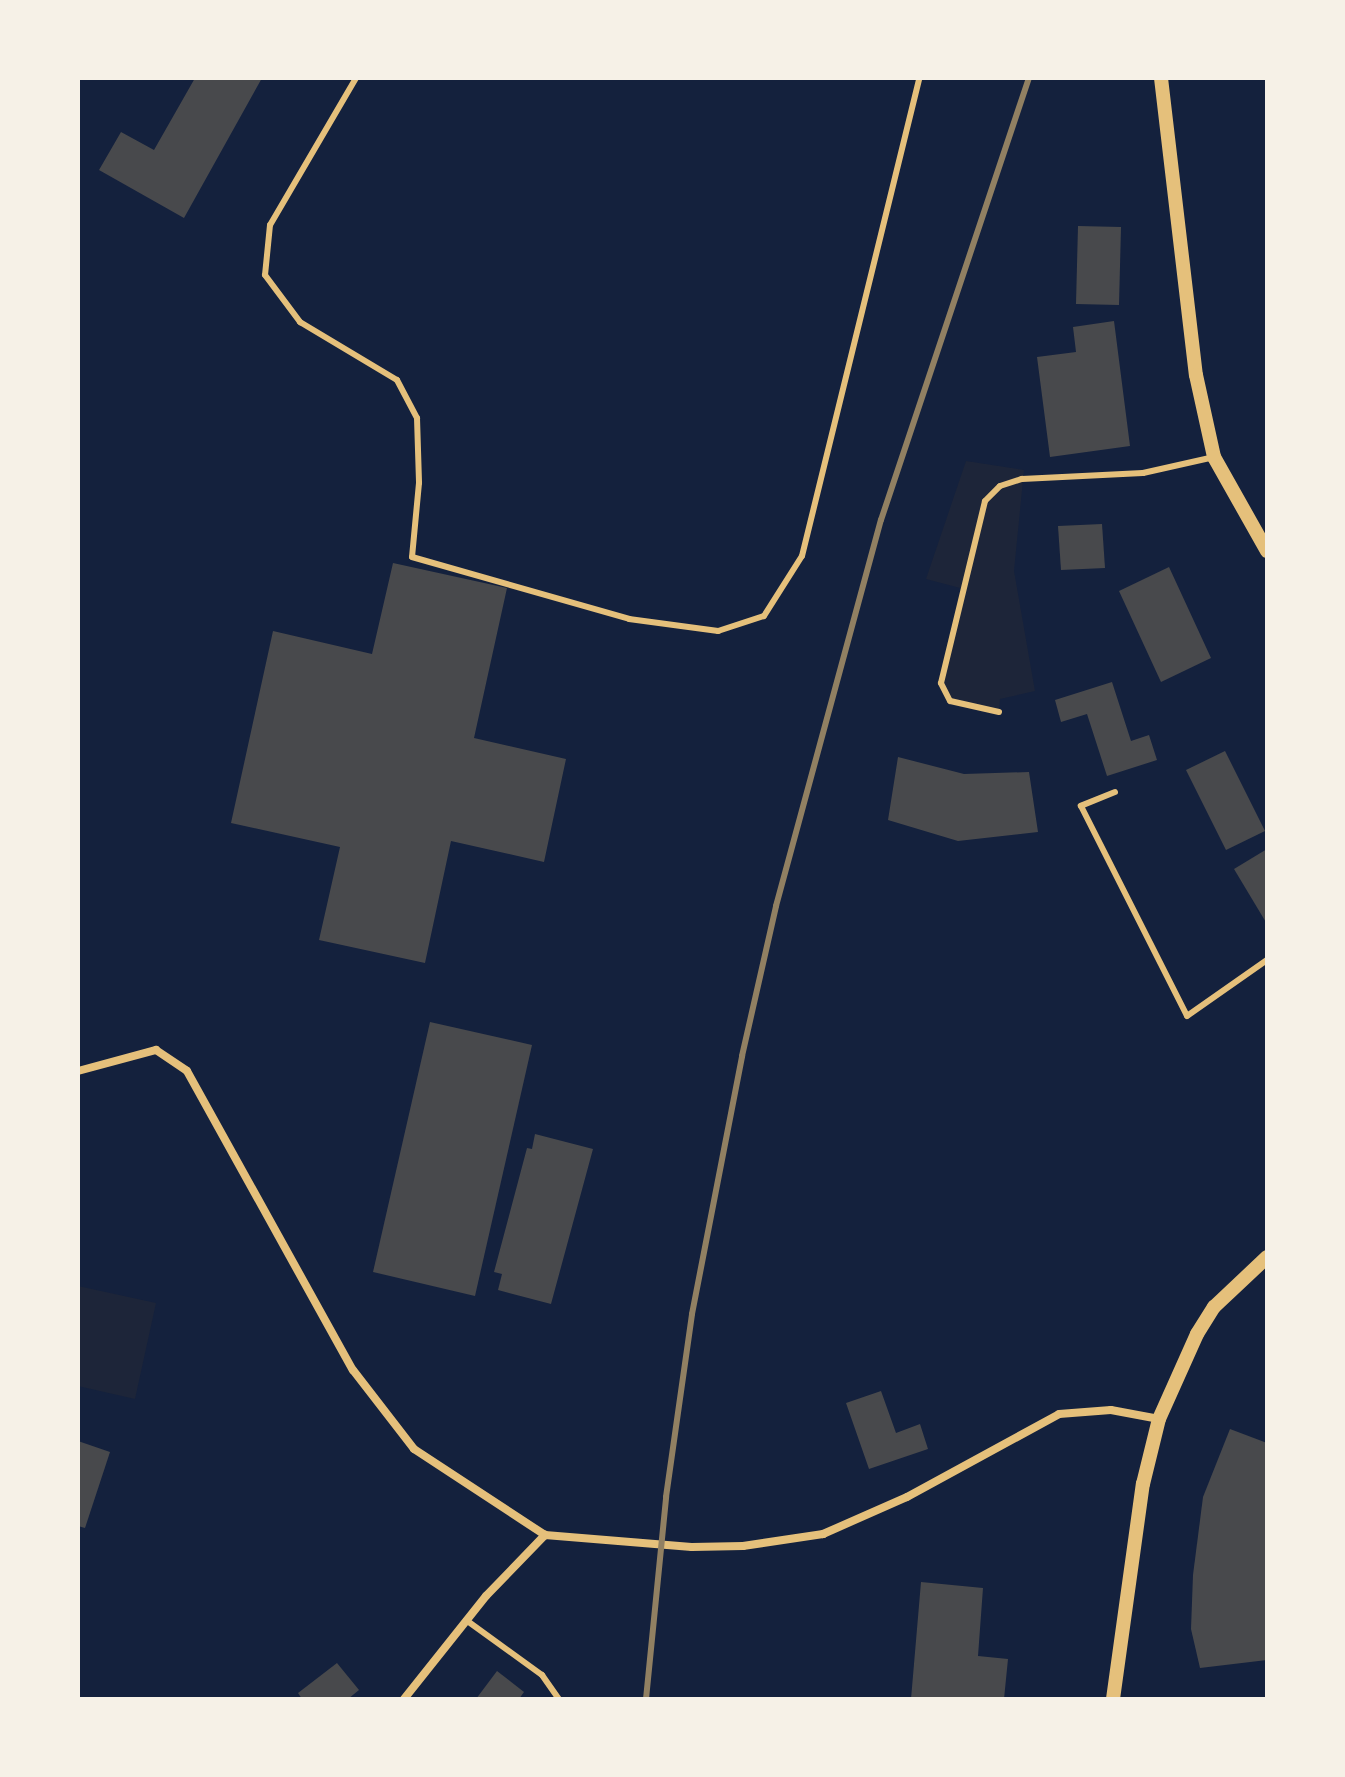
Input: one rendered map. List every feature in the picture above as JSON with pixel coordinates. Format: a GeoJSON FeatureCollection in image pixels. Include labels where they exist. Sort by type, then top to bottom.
{"type":"FeatureCollection","features":[{"type":"Feature","properties":{"kind":"street"},"geometry":{"type":"LineString","coordinates":[[1161,78],[1196,375],[1214,457],[1267,551]]}},
{"type":"Feature","properties":{"kind":"street"},"geometry":{"type":"LineString","coordinates":[[78,1071],[156,1050],[187,1071],[353,1370],[405,1438],[414,1449],[545,1535],[692,1547],[743,1546],[823,1534],[907,1497],[1059,1414],[1111,1410],[1159,1419]]}},
{"type":"Feature","properties":{"kind":"street"},"geometry":{"type":"LineString","coordinates":[[1113,1699],[1143,1484],[1159,1419],[1197,1334],[1214,1307],[1267,1257]]}},
{"type":"Feature","properties":{"kind":"street"},"geometry":{"type":"LineString","coordinates":[[404,1699],[466,1620],[545,1535]]}},
{"type":"Feature","properties":{"kind":"lane"},"geometry":{"type":"LineString","coordinates":[[356,78],[270,225],[265,275],[300,322],[397,380],[417,418],[419,483],[412,557],[629,619],[718,631],[764,616],[802,556],[919,78]]}},
{"type":"Feature","properties":{"kind":"lane"},"geometry":{"type":"LineString","coordinates":[[999,712],[950,701],[941,683],[985,501],[1000,486],[1022,479],[1143,473],[1214,457]]}},
{"type":"Feature","properties":{"kind":"lane"},"geometry":{"type":"LineString","coordinates":[[1115,792],[1081,806],[1187,1016],[1267,960]]}},
{"type":"Feature","properties":{"kind":"lane"},"geometry":{"type":"LineString","coordinates":[[466,1620],[542,1675],[559,1699]]}},
{"type":"Feature","properties":{"kind":"shaded area"},"geometry":{"type":"Polygon","coordinates":[[[966,461],[1024,470],[1014,571],[1035,691],[1000,699],[999,712],[950,701],[941,683],[964,589],[926,579],[966,461]]]}},
{"type":"Feature","properties":{"kind":"shaded area"},"geometry":{"type":"Polygon","coordinates":[[[78,1286],[156,1303],[135,1399],[78,1386],[78,1286]]]}},
{"type":"Feature","properties":{"kind":"building"},"geometry":{"type":"Polygon","coordinates":[[[195,78],[262,78],[184,218],[99,170],[121,132],[154,150],[195,78]]]}},
{"type":"Feature","properties":{"kind":"building"},"geometry":{"type":"Polygon","coordinates":[[[1078,226],[1121,227],[1119,305],[1076,304],[1078,226]]]}},
{"type":"Feature","properties":{"kind":"building"},"geometry":{"type":"Polygon","coordinates":[[[1114,321],[1130,446],[1050,457],[1037,357],[1076,352],[1073,327],[1114,321]]]}},
{"type":"Feature","properties":{"kind":"building"},"geometry":{"type":"Polygon","coordinates":[[[1102,524],[1105,568],[1061,570],[1058,526],[1102,524]]]}},
{"type":"Feature","properties":{"kind":"building"},"geometry":{"type":"Polygon","coordinates":[[[393,563],[507,588],[474,738],[566,759],[544,862],[451,841],[425,963],[319,940],[340,847],[231,823],[273,631],[372,654],[393,563]]]}},
{"type":"Feature","properties":{"kind":"building"},"geometry":{"type":"Polygon","coordinates":[[[1169,567],[1211,658],[1161,682],[1119,591],[1169,567]]]}},
{"type":"Feature","properties":{"kind":"building"},"geometry":{"type":"Polygon","coordinates":[[[1112,682],[1131,741],[1149,735],[1157,760],[1107,776],[1087,714],[1061,722],[1055,700],[1112,682]]]}},
{"type":"Feature","properties":{"kind":"building"},"geometry":{"type":"Polygon","coordinates":[[[1225,751],[1265,831],[1226,850],[1186,770],[1225,751]]]}},
{"type":"Feature","properties":{"kind":"building"},"geometry":{"type":"Polygon","coordinates":[[[898,757],[964,774],[1029,772],[1038,832],[958,841],[888,820],[898,757]]]}},
{"type":"Feature","properties":{"kind":"building"},"geometry":{"type":"Polygon","coordinates":[[[1267,849],[1267,924],[1234,869],[1267,849]]]}},
{"type":"Feature","properties":{"kind":"building"},"geometry":{"type":"Polygon","coordinates":[[[430,1022],[532,1045],[475,1296],[373,1272],[430,1022]]]}},
{"type":"Feature","properties":{"kind":"building"},"geometry":{"type":"Polygon","coordinates":[[[535,1134],[593,1149],[551,1304],[498,1290],[502,1274],[494,1272],[527,1148],[532,1149],[535,1134]]]}},
{"type":"Feature","properties":{"kind":"building"},"geometry":{"type":"Polygon","coordinates":[[[881,1391],[896,1433],[920,1424],[928,1449],[869,1469],[846,1403],[881,1391]]]}},
{"type":"Feature","properties":{"kind":"building"},"geometry":{"type":"Polygon","coordinates":[[[1230,1429],[1267,1443],[1267,1660],[1200,1668],[1191,1629],[1193,1575],[1203,1497],[1230,1429]]]}},
{"type":"Feature","properties":{"kind":"building"},"geometry":{"type":"Polygon","coordinates":[[[78,1441],[110,1452],[85,1528],[78,1526],[78,1441]]]}},
{"type":"Feature","properties":{"kind":"building"},"geometry":{"type":"Polygon","coordinates":[[[921,1582],[983,1588],[978,1656],[1008,1659],[1004,1699],[911,1699],[921,1582]]]}},
{"type":"Feature","properties":{"kind":"building"},"geometry":{"type":"Polygon","coordinates":[[[337,1663],[359,1690],[348,1699],[302,1699],[298,1693],[337,1663]]]}},
{"type":"Feature","properties":{"kind":"building"},"geometry":{"type":"Polygon","coordinates":[[[497,1671],[524,1692],[519,1699],[476,1699],[497,1671]]]}},
{"type":"Feature","properties":{"kind":"railway"},"geometry":{"type":"LineString","coordinates":[[646,1699],[666,1497],[692,1314],[742,1056],[776,906],[881,520],[1029,78]]}}]}
